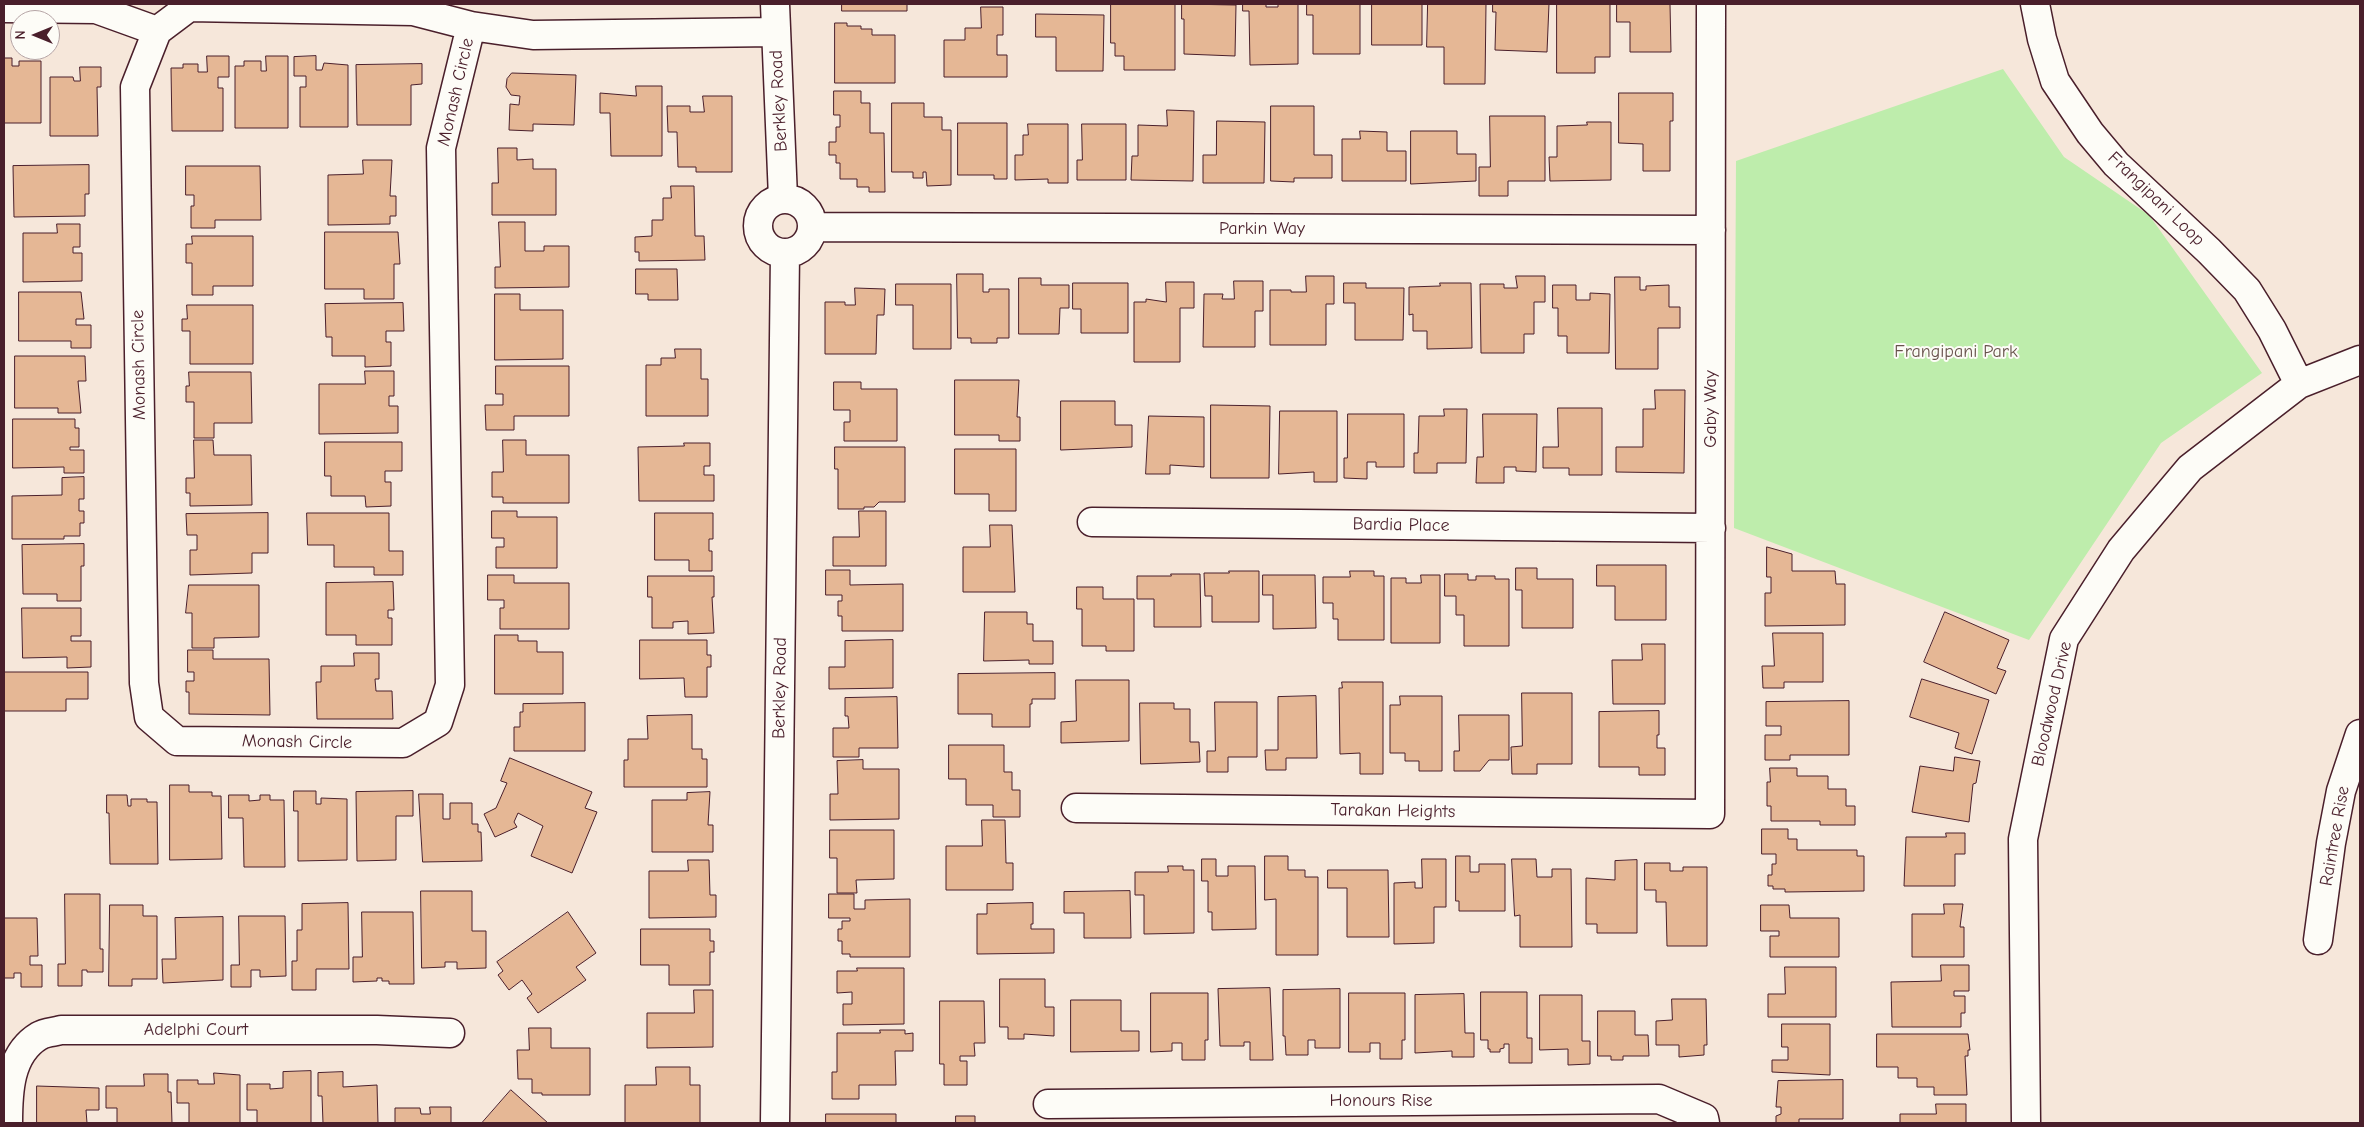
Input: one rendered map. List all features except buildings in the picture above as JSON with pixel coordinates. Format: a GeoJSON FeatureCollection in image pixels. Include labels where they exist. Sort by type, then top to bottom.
{"type":"FeatureCollection","features":[{"type":"Feature","properties":{"kind":"street","name":"Berkley Road"},"geometry":{"type":"LineString","coordinates":[[776,4],[775,32],[783,198]]}},
{"type":"Feature","properties":{"kind":"street","name":"Gaby Way"},"geometry":{"type":"LineString","coordinates":[[1710,814],[1711,4]]}},
{"type":"Feature","properties":{"kind":"street","name":"Frangipani Loop"},"geometry":{"type":"LineString","coordinates":[[2036,4],[2042,39],[2055,81],[2090,133],[2116,164],[2209,251],[2247,290],[2272,330],[2299,384]]}},
{"type":"Feature","properties":{"kind":"street","name":"Monash Circle"},"geometry":{"type":"LineString","coordinates":[[471,26],[441,148],[450,685],[438,722],[403,743],[177,741],[149,717],[144,683],[135,88],[157,30],[189,7],[413,11],[471,26],[533,35],[775,32]]}},
{"type":"Feature","properties":{"kind":"street"},"geometry":{"type":"LineString","coordinates":[[4,8],[96,9],[157,30]]}},
{"type":"Feature","properties":{"kind":"street"},"geometry":{"type":"LineString","coordinates":[[783,198],[794,200],[804,206],[811,215],[813,227],[810,237],[804,246],[796,252],[775,252],[766,246],[760,237],[759,217],[773,201],[783,198]]}},
{"type":"Feature","properties":{"kind":"street","name":"Parkin Way"},"geometry":{"type":"LineString","coordinates":[[813,227],[1711,230]]}},
{"type":"Feature","properties":{"kind":"street","name":"Berkley Road"},"geometry":{"type":"LineString","coordinates":[[775,1123],[785,253]]}},
{"type":"Feature","properties":{"kind":"street","name":"Bloodwood Drive"},"geometry":{"type":"LineString","coordinates":[[2026,1123],[2022,839],[2064,639],[2121,550],[2190,468],[2299,384],[2360,360]]}},
{"type":"Feature","properties":{"kind":"street","name":"Bardia Place"},"geometry":{"type":"LineString","coordinates":[[1092,522],[1710,528]]}},
{"type":"Feature","properties":{"kind":"street","name":"Raintree Rise"},"geometry":{"type":"LineString","coordinates":[[2318,940],[2331,843],[2341,791],[2360,734]]}},
{"type":"Feature","properties":{"kind":"street","name":"Tarakan Heights"},"geometry":{"type":"LineString","coordinates":[[1076,808],[1710,814]]}},
{"type":"Feature","properties":{"kind":"street","name":"Adelphi Court"},"geometry":{"type":"LineString","coordinates":[[8,1123],[8,1088],[18,1061],[25,1049],[39,1036],[61,1030],[377,1030],[450,1033]]}},
{"type":"Feature","properties":{"kind":"street","name":"Honours Rise"},"geometry":{"type":"LineString","coordinates":[[1048,1104],[1660,1099],[1704,1118],[1705,1123]]}},
{"type":"Feature","properties":{"kind":"green space","name":"Frangipani Park"},"geometry":{"type":"Polygon","coordinates":[[[2003,69],[2064,157],[2149,215],[2262,373],[2161,443],[2029,640],[1734,528],[1736,161],[2003,69]]]}}]}
